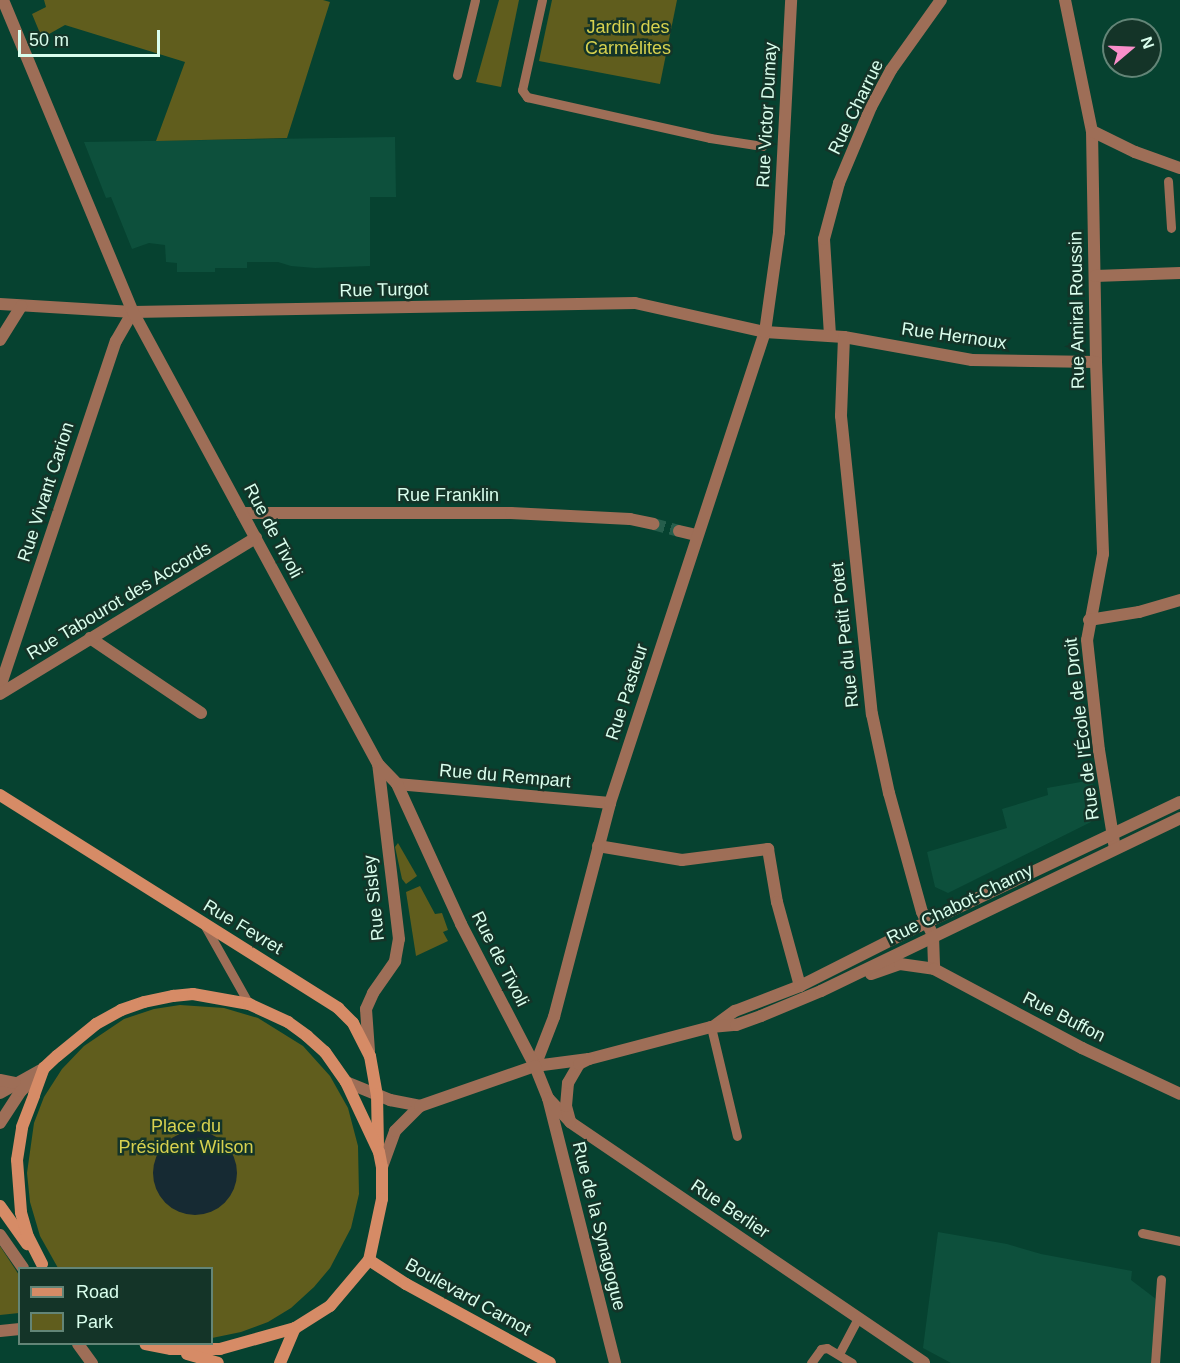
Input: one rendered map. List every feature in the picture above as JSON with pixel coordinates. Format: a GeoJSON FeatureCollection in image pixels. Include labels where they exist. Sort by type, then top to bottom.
{"type":"FeatureCollection","features":[{"type":"Feature","properties":{"kind":"main road","name":"Rue Fevret"},"geometry":{"type":"LineString","coordinates":[[0,795],[338,1008],[353,1023],[370,1056],[376,1094],[378,1152]]}},
{"type":"Feature","properties":{"kind":"main road"},"geometry":{"type":"LineString","coordinates":[[43,1266],[28,1237],[21,1212],[16,1178],[22,1127],[45,1068],[96,1024],[144,1002],[193,994],[249,1004],[288,1022],[325,1052],[346,1082],[378,1152],[382,1167],[378,1225],[369,1260],[330,1306],[295,1328],[220,1348],[171,1349]]}},
{"type":"Feature","properties":{"kind":"main road"},"geometry":{"type":"LineString","coordinates":[[0,1206],[43,1266]]}},
{"type":"Feature","properties":{"kind":"main road","name":"Boulevard Carnot"},"geometry":{"type":"LineString","coordinates":[[369,1260],[406,1284],[549,1363]]}},
{"type":"Feature","properties":{"kind":"main road"},"geometry":{"type":"LineString","coordinates":[[280,1363],[295,1328]]}},
{"type":"Feature","properties":{"kind":"main road"},"geometry":{"type":"LineString","coordinates":[[150,1345],[218,1363]]}},
{"type":"Feature","properties":{"kind":"street","name":"Rue de Tivoli"},"geometry":{"type":"LineString","coordinates":[[3,0],[134,312],[378,764],[397,784],[461,924],[535,1066]]}},
{"type":"Feature","properties":{"kind":"street","name":"Rue Victor Dumay"},"geometry":{"type":"LineString","coordinates":[[765,332],[779,232],[781,147],[791,0]]}},
{"type":"Feature","properties":{"kind":"street","name":"Rue Charrue"},"geometry":{"type":"LineString","coordinates":[[830,335],[824,239],[839,183],[891,70],[941,0]]}},
{"type":"Feature","properties":{"kind":"street","name":"Rue Amiral Roussin"},"geometry":{"type":"LineString","coordinates":[[1065,0],[1092,131],[1096,362],[1103,554],[1089,620]]}},
{"type":"Feature","properties":{"kind":"street"},"geometry":{"type":"LineString","coordinates":[[1092,131],[1171,172]]}},
{"type":"Feature","properties":{"kind":"street"},"geometry":{"type":"LineString","coordinates":[[1095,276],[1180,273]]}},
{"type":"Feature","properties":{"kind":"street","name":"Rue Turgot"},"geometry":{"type":"LineString","coordinates":[[0,304],[134,312],[635,303],[765,332],[830,335]]}},
{"type":"Feature","properties":{"kind":"street"},"geometry":{"type":"LineString","coordinates":[[0,340],[21,306]]}},
{"type":"Feature","properties":{"kind":"street","name":"Rue Vivant Carion"},"geometry":{"type":"LineString","coordinates":[[0,687],[116,341],[134,312]]}},
{"type":"Feature","properties":{"kind":"street","name":"Rue Pasteur"},"geometry":{"type":"LineString","coordinates":[[535,1066],[554,1017],[610,803],[765,332]]}},
{"type":"Feature","properties":{"kind":"street","name":"Rue Hernoux"},"geometry":{"type":"LineString","coordinates":[[830,335],[972,360],[1096,362]]}},
{"type":"Feature","properties":{"kind":"street","name":"Rue du Petit Potet"},"geometry":{"type":"LineString","coordinates":[[844,337],[842,437],[872,714],[889,793],[926,922]]}},
{"type":"Feature","properties":{"kind":"street","name":"Rue Franklin"},"geometry":{"type":"LineString","coordinates":[[242,513],[511,513],[630,519],[653,524]]}},
{"type":"Feature","properties":{"kind":"street"},"geometry":{"type":"LineString","coordinates":[[679,531],[697,536]]}},
{"type":"Feature","properties":{"kind":"street","name":"Rue Tabourot des Accords"},"geometry":{"type":"LineString","coordinates":[[0,694],[256,538]]}},
{"type":"Feature","properties":{"kind":"street"},"geometry":{"type":"LineString","coordinates":[[1089,620],[1139,612],[1180,600]]}},
{"type":"Feature","properties":{"kind":"street","name":"Rue de l'École de Droit"},"geometry":{"type":"LineString","coordinates":[[1089,620],[1087,640],[1089,662],[1099,750],[1113,833]]}},
{"type":"Feature","properties":{"kind":"street"},"geometry":{"type":"LineString","coordinates":[[90,638],[201,713]]}},
{"type":"Feature","properties":{"kind":"street","name":"Rue Sisley"},"geometry":{"type":"LineString","coordinates":[[370,1056],[366,1009],[373,993],[395,961],[399,939],[378,764]]}},
{"type":"Feature","properties":{"kind":"street","name":"Rue du Rempart"},"geometry":{"type":"LineString","coordinates":[[397,784],[610,803]]}},
{"type":"Feature","properties":{"kind":"street","name":"Rue Chabot-Charny"},"geometry":{"type":"LineString","coordinates":[[711,1027],[735,1011],[1180,802]]}},
{"type":"Feature","properties":{"kind":"street","name":"Rue Chabot-Charny"},"geometry":{"type":"LineString","coordinates":[[382,1167],[395,1131],[420,1106],[535,1066],[589,1059],[711,1027],[744,1022],[821,991],[1180,818]]}},
{"type":"Feature","properties":{"kind":"street"},"geometry":{"type":"LineString","coordinates":[[1113,833],[1115,849]]}},
{"type":"Feature","properties":{"kind":"street"},"geometry":{"type":"LineString","coordinates":[[598,846],[682,860],[768,849],[777,902],[797,982]]}},
{"type":"Feature","properties":{"kind":"street"},"geometry":{"type":"LineString","coordinates":[[613,850],[681,862],[766,851],[774,903],[797,982]]}},
{"type":"Feature","properties":{"kind":"street"},"geometry":{"type":"LineString","coordinates":[[926,922],[933,936],[934,969]]}},
{"type":"Feature","properties":{"kind":"street","name":"Rue Chabot-Charny"},"geometry":{"type":"LineString","coordinates":[[821,991],[828,980],[841,971],[916,934],[926,922]]}},
{"type":"Feature","properties":{"kind":"street","name":"Rue Buffon"},"geometry":{"type":"LineString","coordinates":[[821,991],[900,964],[934,969],[1082,1048],[1180,1094]]}},
{"type":"Feature","properties":{"kind":"street"},"geometry":{"type":"LineString","coordinates":[[570,1122],[566,1106],[568,1083],[579,1064],[589,1059]]}},
{"type":"Feature","properties":{"kind":"street","name":"Rue Berlier"},"geometry":{"type":"LineString","coordinates":[[535,1066],[548,1098],[570,1122],[858,1318],[912,1360],[924,1363]]}},
{"type":"Feature","properties":{"kind":"street"},"geometry":{"type":"LineString","coordinates":[[0,1093],[45,1068]]}},
{"type":"Feature","properties":{"kind":"street"},"geometry":{"type":"LineString","coordinates":[[0,1123],[21,1091],[45,1068]]}},
{"type":"Feature","properties":{"kind":"street"},"geometry":{"type":"LineString","coordinates":[[0,1080],[15,1083]]}},
{"type":"Feature","properties":{"kind":"street"},"geometry":{"type":"LineString","coordinates":[[346,1082],[390,1100],[420,1106]]}},
{"type":"Feature","properties":{"kind":"street","name":"Rue de la Synagogue"},"geometry":{"type":"LineString","coordinates":[[548,1098],[615,1363]]}},
{"type":"Feature","properties":{"kind":"street"},"geometry":{"type":"LineString","coordinates":[[0,1236],[22,1267]]}},
{"type":"Feature","properties":{"kind":"street"},"geometry":{"type":"LineString","coordinates":[[0,1331],[18,1329]]}},
{"type":"Feature","properties":{"kind":"street"},"geometry":{"type":"LineString","coordinates":[[79,1345],[92,1363]]}},
{"type":"Feature","properties":{"kind":"lane"},"geometry":{"type":"LineString","coordinates":[[457,75],[475,0]]}},
{"type":"Feature","properties":{"kind":"lane"},"geometry":{"type":"LineString","coordinates":[[542,0],[522,90],[527,98],[720,140],[762,146]]}},
{"type":"Feature","properties":{"kind":"lane"},"geometry":{"type":"LineString","coordinates":[[1171,172],[1171,228]]}},
{"type":"Feature","properties":{"kind":"lane"},"geometry":{"type":"LineString","coordinates":[[205,926],[249,1004]]}},
{"type":"Feature","properties":{"kind":"lane"},"geometry":{"type":"LineString","coordinates":[[711,1027],[737,1136]]}},
{"type":"Feature","properties":{"kind":"lane"},"geometry":{"type":"LineString","coordinates":[[1142,1233],[1180,1241]]}},
{"type":"Feature","properties":{"kind":"lane"},"geometry":{"type":"LineString","coordinates":[[1155,1363],[1161,1279]]}},
{"type":"Feature","properties":{"kind":"lane"},"geometry":{"type":"LineString","coordinates":[[839,1354],[858,1318]]}},
{"type":"Feature","properties":{"kind":"lane"},"geometry":{"type":"LineString","coordinates":[[811,1363],[821,1349],[827,1348],[852,1363]]}},
{"type":"Feature","properties":{"kind":"shaded area"},"geometry":{"type":"Polygon","coordinates":[[[395,137],[396,197],[370,197],[370,266],[315,268],[291,266],[278,262],[247,262],[247,268],[215,268],[215,272],[177,272],[177,263],[166,262],[165,245],[149,243],[132,249],[111,197],[106,198],[84,142],[395,137]]]}},
{"type":"Feature","properties":{"kind":"shaded area"},"geometry":{"type":"Polygon","coordinates":[[[1092,780],[1097,810],[1091,822],[948,893],[935,887],[927,852],[1007,828],[1002,809],[1048,795],[1047,788],[1092,780]]]}},
{"type":"Feature","properties":{"kind":"shaded area"},"geometry":{"type":"Polygon","coordinates":[[[938,1232],[1007,1244],[1041,1254],[1132,1271],[1131,1280],[1156,1299],[1151,1363],[951,1363],[923,1348],[938,1232]]]}},
{"type":"Feature","properties":{"kind":"green space"},"geometry":{"type":"Polygon","coordinates":[[[44,0],[323,0],[330,2],[287,138],[156,141],[185,62],[65,25],[42,38],[32,14],[46,7],[44,0]]]}},
{"type":"Feature","properties":{"kind":"green space"},"geometry":{"type":"Polygon","coordinates":[[[499,0],[519,0],[501,87],[476,82],[499,0]]]}},
{"type":"Feature","properties":{"kind":"green space","name":"Jardin des Carmélites"},"geometry":{"type":"Polygon","coordinates":[[[552,0],[677,0],[660,84],[539,61],[552,0]]]}},
{"type":"Feature","properties":{"kind":"green space"},"geometry":{"type":"Polygon","coordinates":[[[398,843],[417,876],[406,884],[402,879],[395,847],[398,843]]]}},
{"type":"Feature","properties":{"kind":"green space"},"geometry":{"type":"Polygon","coordinates":[[[420,886],[435,914],[442,913],[448,930],[443,932],[448,941],[416,956],[406,892],[420,886]]]}},
{"type":"Feature","properties":{"kind":"green space","name":"Place du Président Wilson"},"geometry":{"type":"Polygon","coordinates":[[[180,1005],[224,1008],[258,1018],[303,1046],[330,1076],[348,1108],[358,1146],[359,1194],[351,1228],[330,1268],[314,1287],[291,1308],[268,1322],[241,1332],[213,1338],[213,1267],[57,1267],[40,1236],[30,1202],[27,1173],[34,1123],[44,1097],[62,1069],[84,1046],[124,1019],[154,1009],[180,1005]]]}},
{"type":"Feature","properties":{"kind":"green space"},"geometry":{"type":"Polygon","coordinates":[[[0,1246],[18,1273],[18,1313],[0,1315],[0,1246]]]}},
{"type":"Feature","properties":{"kind":"water"},"geometry":{"type":"Polygon","coordinates":[[[195,1131],[218,1138],[230,1150],[237,1173],[230,1196],[218,1208],[195,1215],[172,1208],[160,1196],[153,1173],[160,1150],[172,1138],[195,1131]]]}},
{"type":"Feature","properties":{"kind":"tunnel"},"geometry":{"type":"LineString","coordinates":[[653,524],[679,531]]}}]}
